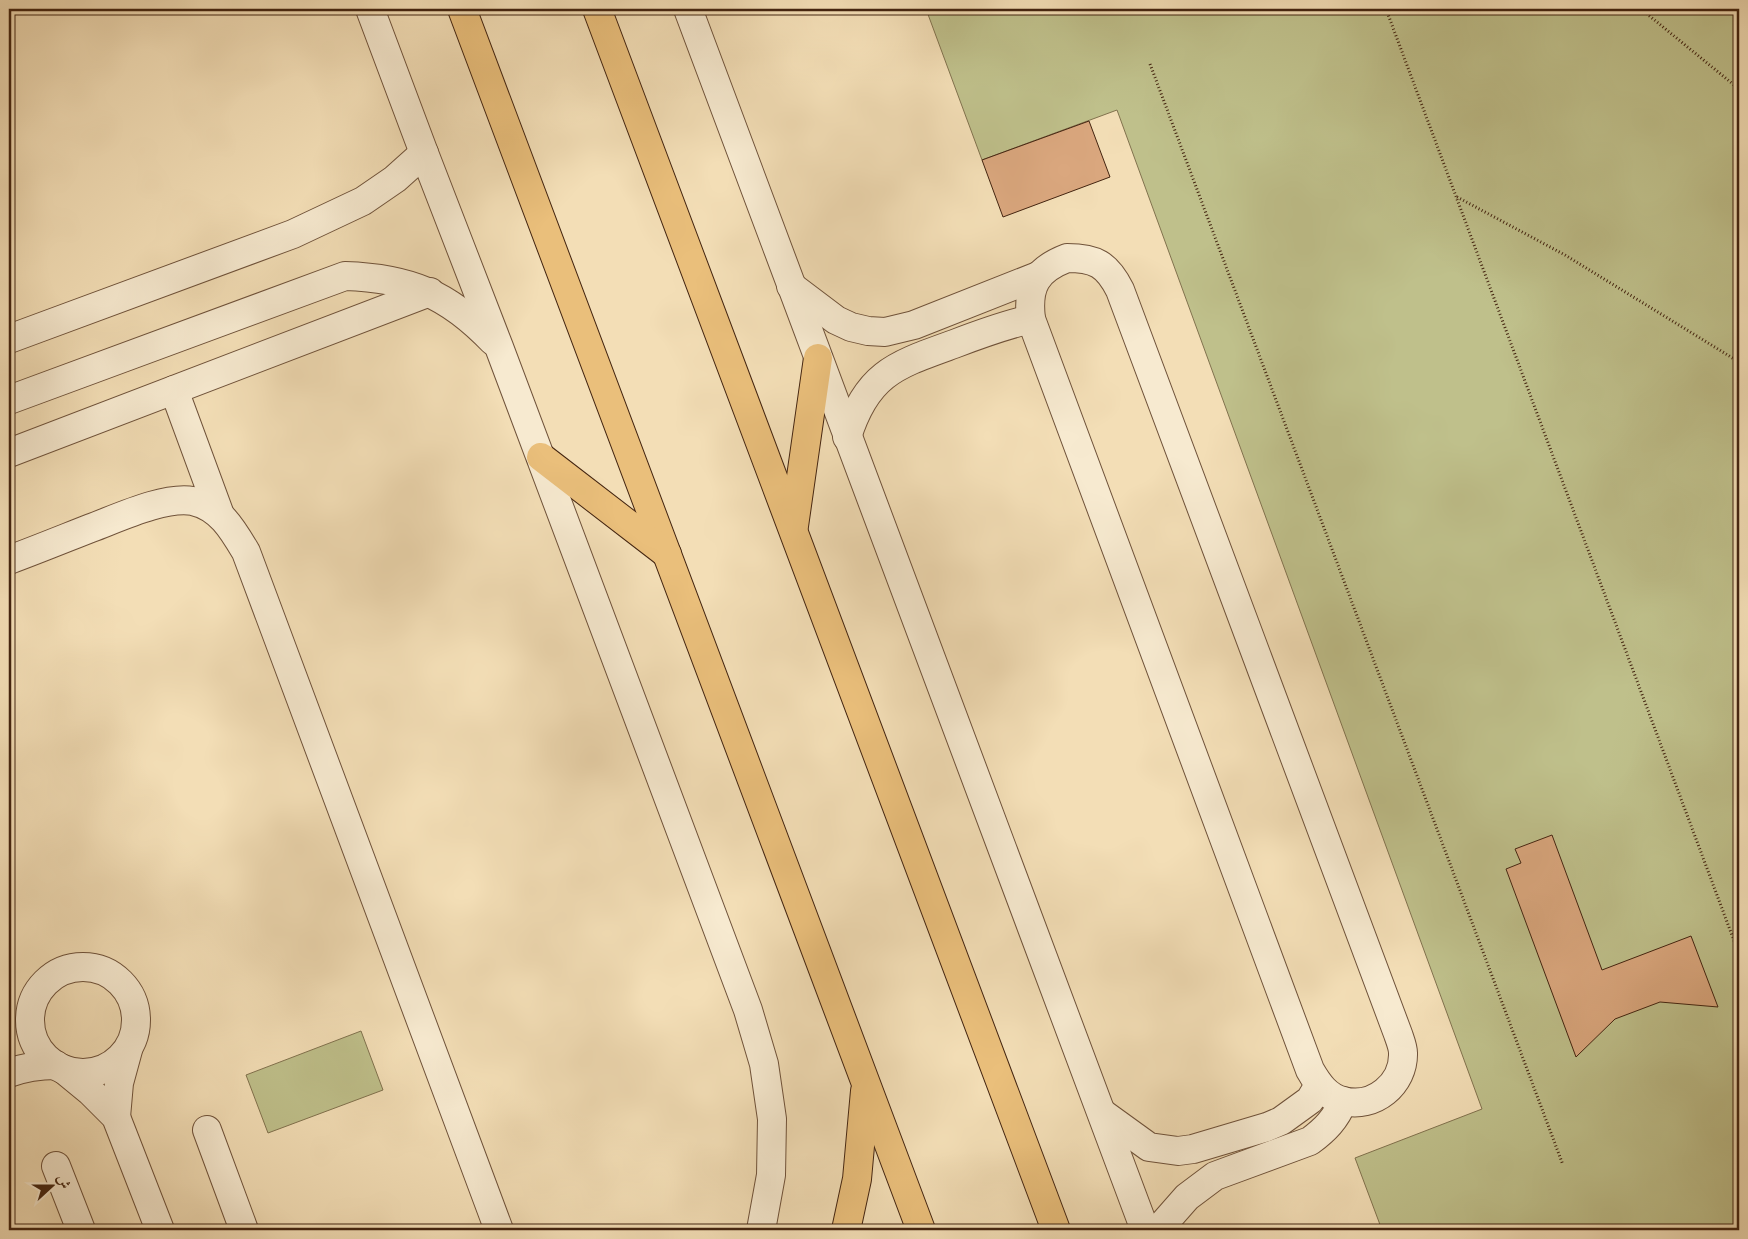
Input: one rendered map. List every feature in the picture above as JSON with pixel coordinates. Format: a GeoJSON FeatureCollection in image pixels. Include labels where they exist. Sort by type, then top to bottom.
{"type":"FeatureCollection","features":[{"type":"Feature","properties":{"kind":"main road"},"geometry":{"type":"LineString","coordinates":[[462,9],[921,1230]]}},
{"type":"Feature","properties":{"kind":"main road"},"geometry":{"type":"LineString","coordinates":[[597,9],[1056,1230]]}},
{"type":"Feature","properties":{"kind":"main road"},"geometry":{"type":"LineString","coordinates":[[794,530],[818,358]]}},
{"type":"Feature","properties":{"kind":"main road"},"geometry":{"type":"LineString","coordinates":[[541,457],[667,554]]}},
{"type":"Feature","properties":{"kind":"main road"},"geometry":{"type":"LineString","coordinates":[[846,1230],[857,1179],[865,1085]]}},
{"type":"Feature","properties":{"kind":"street"},"geometry":{"type":"LineString","coordinates":[[370,9],[500,347],[748,1010],[764,1064],[772,1119],[771,1175],[761,1230]]}},
{"type":"Feature","properties":{"kind":"street"},"geometry":{"type":"LineString","coordinates":[[695,14],[791,286],[1145,1230]]}},
{"type":"Feature","properties":{"kind":"street"},"geometry":{"type":"LineString","coordinates":[[9,340],[292,234],[363,201],[395,179],[424,153]]}},
{"type":"Feature","properties":{"kind":"street"},"geometry":{"type":"LineString","coordinates":[[791,286],[836,320],[851,327],[885,332],[914,325],[1038,276],[1051,264],[1067,258],[1084,258],[1100,264],[1113,275],[1395,1024],[1403,1052],[1401,1070],[1392,1086],[1378,1097],[1361,1102],[1342,1101],[1330,1095],[1319,1085],[1310,1070],[1031,319],[1029,304],[1032,289],[1038,276]]}},
{"type":"Feature","properties":{"kind":"street"},"geometry":{"type":"LineString","coordinates":[[9,400],[345,276],[393,280],[430,292],[455,306],[500,347]]}},
{"type":"Feature","properties":{"kind":"street"},"geometry":{"type":"LineString","coordinates":[[9,453],[430,292]]}},
{"type":"Feature","properties":{"kind":"street"},"geometry":{"type":"LineString","coordinates":[[847,437],[854,417],[864,398],[877,382],[894,368],[912,359],[1000,327],[1031,319]]}},
{"type":"Feature","properties":{"kind":"street"},"geometry":{"type":"LineString","coordinates":[[174,390],[220,514]]}},
{"type":"Feature","properties":{"kind":"street"},"geometry":{"type":"LineString","coordinates":[[9,560],[132,512],[180,501],[193,501],[210,508],[220,514],[232,528],[246,552],[498,1230]]}},
{"type":"Feature","properties":{"kind":"street"},"geometry":{"type":"LineString","coordinates":[[116,1117],[119,1083],[136,1027],[134,1003],[126,988],[114,977],[100,970],[84,967],[68,970],[53,977],[41,988],[34,1002],[31,1024],[36,1045],[45,1057],[91,1092],[116,1117],[160,1230]]}},
{"type":"Feature","properties":{"kind":"street"},"geometry":{"type":"LineString","coordinates":[[9,1018],[34,1002]]}},
{"type":"Feature","properties":{"kind":"street"},"geometry":{"type":"LineString","coordinates":[[9,1073],[28,1067],[60,1067],[87,1073],[98,1071],[120,1059],[128,1050]]}},
{"type":"Feature","properties":{"kind":"street"},"geometry":{"type":"LineString","coordinates":[[1102,1113],[1150,1147],[1178,1151],[1193,1149],[1282,1121],[1310,1100],[1319,1085]]}},
{"type":"Feature","properties":{"kind":"street"},"geometry":{"type":"LineString","coordinates":[[1158,1230],[1187,1197],[1215,1176],[1310,1141],[1331,1123],[1342,1101]]}},
{"type":"Feature","properties":{"kind":"street"},"geometry":{"type":"LineString","coordinates":[[207,1130],[239,1229]]}},
{"type":"Feature","properties":{"kind":"street"},"geometry":{"type":"LineString","coordinates":[[56,1166],[80,1230]]}},
{"type":"Feature","properties":{"kind":"path"},"geometry":{"type":"LineString","coordinates":[[1386,9],[1739,954]]}},
{"type":"Feature","properties":{"kind":"path"},"geometry":{"type":"LineString","coordinates":[[1641,9],[1739,89]]}},
{"type":"Feature","properties":{"kind":"path"},"geometry":{"type":"LineString","coordinates":[[1150,64],[1563,1165]]}},
{"type":"Feature","properties":{"kind":"path"},"geometry":{"type":"LineString","coordinates":[[1457,197],[1565,255],[1739,362]]}},
{"type":"Feature","properties":{"kind":"green space"},"geometry":{"type":"Polygon","coordinates":[[[926,9],[1739,9],[1739,1230],[1382,1230],[1355,1158],[1482,1109],[1117,110],[982,160],[926,9]]]}},
{"type":"Feature","properties":{"kind":"green space"},"geometry":{"type":"Polygon","coordinates":[[[361,1031],[383,1090],[268,1133],[246,1075],[361,1031]]]}},
{"type":"Feature","properties":{"kind":"building"},"geometry":{"type":"Polygon","coordinates":[[[1089,121],[1110,177],[1003,217],[982,160],[1089,121]]]}},
{"type":"Feature","properties":{"kind":"building"},"geometry":{"type":"Polygon","coordinates":[[[1552,835],[1602,970],[1691,936],[1718,1007],[1660,1002],[1615,1019],[1576,1057],[1506,869],[1521,863],[1515,849],[1552,835]]]}}]}
